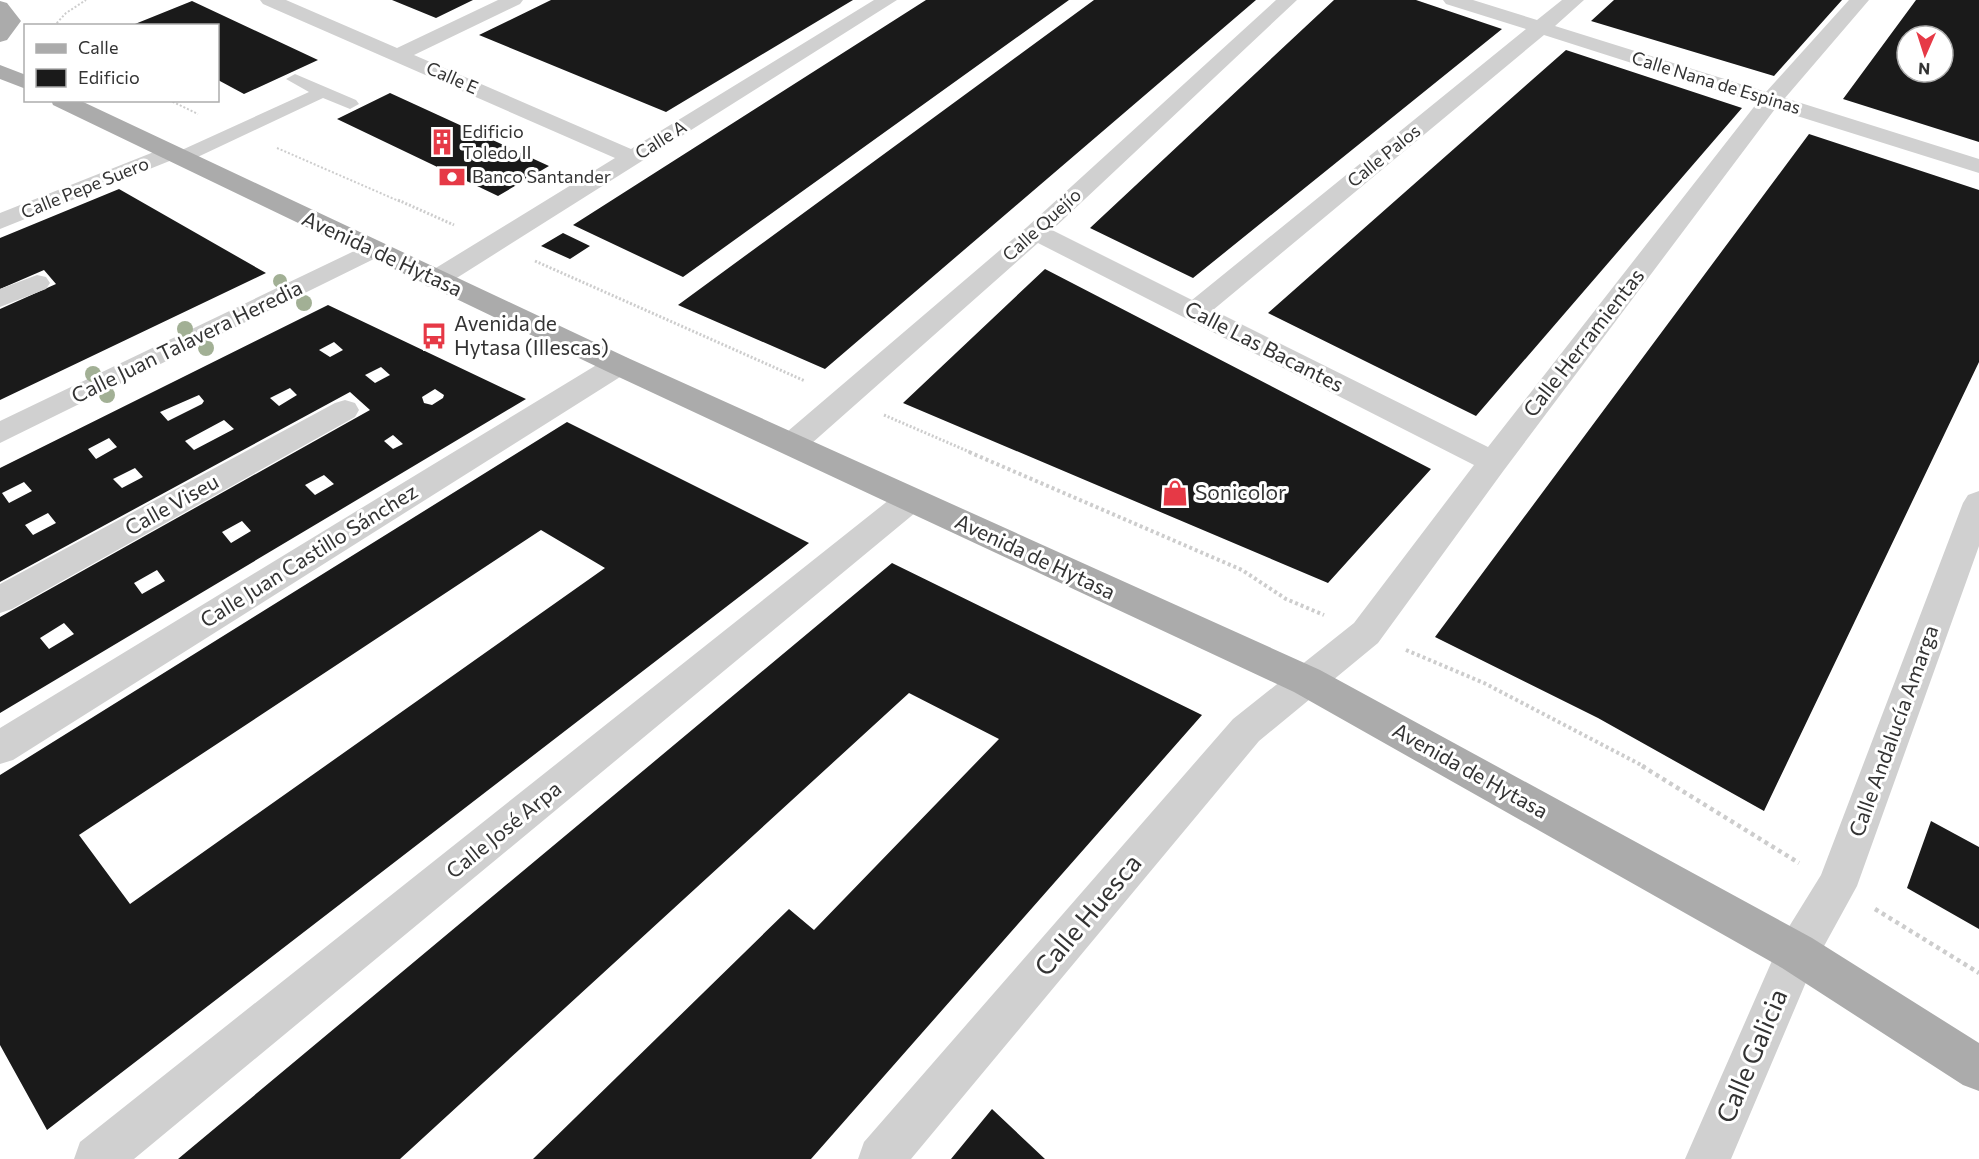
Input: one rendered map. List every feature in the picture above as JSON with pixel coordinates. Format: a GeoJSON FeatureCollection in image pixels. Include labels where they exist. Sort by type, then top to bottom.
{"type":"FeatureCollection","features":[{"type":"Feature","properties":{"kind":"main road"},"geometry":{"type":"LineString","coordinates":[[0,36],[11,21],[2,8],[24,0]]}},
{"type":"Feature","properties":{"kind":"main road"},"geometry":{"type":"LineString","coordinates":[[0,71],[24,82]]}},
{"type":"Feature","properties":{"kind":"main road","name":"Avenida de Hytasa"},"geometry":{"type":"LineString","coordinates":[[65,102],[435,280],[1306,681],[1797,952],[1979,1069]]}},
{"type":"Feature","properties":{"kind":"street","name":"Calle E"},"geometry":{"type":"LineString","coordinates":[[270,0],[633,158]]}},
{"type":"Feature","properties":{"kind":"street"},"geometry":{"type":"LineString","coordinates":[[399,55],[513,0]]}},
{"type":"Feature","properties":{"kind":"street","name":"Calle A"},"geometry":{"type":"LineString","coordinates":[[435,280],[887,0]]}},
{"type":"Feature","properties":{"kind":"street","name":"Calle Quejío"},"geometry":{"type":"LineString","coordinates":[[792,444],[1036,232],[1287,0]]}},
{"type":"Feature","properties":{"kind":"street","name":"Calle Nana de Espinas"},"geometry":{"type":"LineString","coordinates":[[1453,0],[1979,166]]}},
{"type":"Feature","properties":{"kind":"street","name":"Calle Palos"},"geometry":{"type":"LineString","coordinates":[[1194,312],[1574,0]]}},
{"type":"Feature","properties":{"kind":"street","name":"Calle Herramientas"},"geometry":{"type":"LineString","coordinates":[[1306,681],[1366,633],[1493,462],[1771,100],[1859,0]]}},
{"type":"Feature","properties":{"kind":"street","name":"Calle Pepe Suero"},"geometry":{"type":"LineString","coordinates":[[0,222],[175,156]]}},
{"type":"Feature","properties":{"kind":"street","name":"Calle Las Bacantes"},"geometry":{"type":"LineString","coordinates":[[1036,232],[1493,462]]}},
{"type":"Feature","properties":{"kind":"street","name":"Calle Juan Talavera Heredia"},"geometry":{"type":"LineString","coordinates":[[0,433],[373,250]]}},
{"type":"Feature","properties":{"kind":"street"},"geometry":{"type":"LineString","coordinates":[[0,299],[37,283]]}},
{"type":"Feature","properties":{"kind":"street","name":"Calle Juan Castillo Sánchez"},"geometry":{"type":"LineString","coordinates":[[0,748],[618,365]]}},
{"type":"Feature","properties":{"kind":"street","name":"Calle Viseu"},"geometry":{"type":"LineString","coordinates":[[0,600],[345,410]]}},
{"type":"Feature","properties":{"kind":"street","name":"Calle José Arpa"},"geometry":{"type":"LineString","coordinates":[[97,1159],[910,500]]}},
{"type":"Feature","properties":{"kind":"street","name":"Calle Andalucía Amarga"},"geometry":{"type":"LineString","coordinates":[[1797,952],[1837,886],[1979,503]]}},
{"type":"Feature","properties":{"kind":"street","name":"Calle Huesca"},"geometry":{"type":"LineString","coordinates":[[881,1159],[1246,730],[1306,681]]}},
{"type":"Feature","properties":{"kind":"street","name":"Calle Galicia"},"geometry":{"type":"LineString","coordinates":[[1708,1159],[1797,952]]}},
{"type":"Feature","properties":{"kind":"lane"},"geometry":{"type":"LineString","coordinates":[[294,79],[350,104]]}},
{"type":"Feature","properties":{"kind":"lane"},"geometry":{"type":"LineString","coordinates":[[175,156],[238,131],[322,92]]}},
{"type":"Feature","properties":{"kind":"path"},"geometry":{"type":"LineString","coordinates":[[56,24],[66,13],[86,0]]}},
{"type":"Feature","properties":{"kind":"path"},"geometry":{"type":"LineString","coordinates":[[173,102],[844,398],[1242,570],[1286,599],[1484,683],[1650,770],[1979,974]]}},
{"type":"Feature","properties":{"kind":"building"},"geometry":{"type":"Polygon","coordinates":[[[392,0],[473,0],[436,18],[392,0]]]}},
{"type":"Feature","properties":{"kind":"building"},"geometry":{"type":"Polygon","coordinates":[[[551,0],[853,0],[666,112],[479,35],[551,0]]]}},
{"type":"Feature","properties":{"kind":"building"},"geometry":{"type":"Polygon","coordinates":[[[926,0],[1069,0],[683,277],[573,225],[926,0]]]}},
{"type":"Feature","properties":{"kind":"building"},"geometry":{"type":"Polygon","coordinates":[[[1094,0],[1256,0],[825,369],[678,305],[1094,0]]]}},
{"type":"Feature","properties":{"kind":"building"},"geometry":{"type":"Polygon","coordinates":[[[1334,0],[1416,0],[1502,29],[1193,278],[1090,228],[1334,0]]]}},
{"type":"Feature","properties":{"kind":"building"},"geometry":{"type":"Polygon","coordinates":[[[1614,0],[1842,0],[1774,76],[1591,21],[1614,0]]]}},
{"type":"Feature","properties":{"kind":"building"},"geometry":{"type":"Polygon","coordinates":[[[1916,0],[1979,0],[1979,142],[1843,99],[1895,28],[1895,84],[1955,84],[1955,24],[1898,24],[1916,0]]]}},
{"type":"Feature","properties":{"kind":"building"},"geometry":{"type":"Polygon","coordinates":[[[192,1],[318,60],[244,94],[219,81],[219,24],[135,24],[192,1]]]}},
{"type":"Feature","properties":{"kind":"building"},"geometry":{"type":"Polygon","coordinates":[[[1566,50],[1742,108],[1476,416],[1268,313],[1566,50]]]}},
{"type":"Feature","properties":{"kind":"building","name":"Edificio Toledo II"},"geometry":{"type":"Polygon","coordinates":[[[390,93],[549,166],[498,196],[337,119],[390,93]]]}},
{"type":"Feature","properties":{"kind":"building"},"geometry":{"type":"Polygon","coordinates":[[[1809,134],[1979,190],[1979,362],[1764,811],[1598,718],[1435,637],[1809,134]]]}},
{"type":"Feature","properties":{"kind":"building"},"geometry":{"type":"Polygon","coordinates":[[[119,189],[266,273],[0,400],[0,309],[56,284],[44,270],[0,289],[0,238],[119,189]]]}},
{"type":"Feature","properties":{"kind":"building"},"geometry":{"type":"Polygon","coordinates":[[[563,233],[590,246],[570,259],[541,246],[563,233]]]}},
{"type":"Feature","properties":{"kind":"building"},"geometry":{"type":"Polygon","coordinates":[[[1045,269],[1431,469],[1328,583],[903,403],[1045,269]]]}},
{"type":"Feature","properties":{"kind":"building"},"geometry":{"type":"Polygon","coordinates":[[[328,305],[526,399],[0,713],[0,617],[370,410],[350,392],[0,582],[0,468],[328,305]],[[334,342],[319,350],[330,357],[343,350],[334,342]],[[381,367],[365,375],[375,383],[390,375],[381,367]],[[290,388],[270,398],[279,406],[297,395],[290,388]],[[435,389],[422,397],[424,403],[432,405],[444,395],[435,389]],[[199,395],[160,412],[168,421],[204,401],[199,395]],[[224,420],[185,441],[194,450],[234,429],[224,420]],[[393,435],[384,441],[393,449],[403,444],[393,435]],[[109,438],[88,449],[96,459],[117,447],[109,438]],[[135,468],[113,479],[122,488],[143,477],[135,468]],[[324,475],[305,485],[315,495],[334,484],[324,475]],[[24,482],[2,493],[9,503],[32,491],[24,482]],[[48,513],[25,525],[33,535],[56,523],[48,513]],[[242,521],[222,532],[231,543],[251,531],[242,521]],[[157,570],[134,583],[142,594],[165,581],[157,570]],[[64,623],[40,638],[49,649],[74,634],[64,623]]]}},
{"type":"Feature","properties":{"kind":"building"},"geometry":{"type":"Polygon","coordinates":[[[567,422],[809,543],[47,1130],[0,1045],[0,775],[567,422]],[[541,530],[79,835],[130,904],[605,568],[541,530]]]}},
{"type":"Feature","properties":{"kind":"building"},"geometry":{"type":"Polygon","coordinates":[[[892,563],[1202,715],[811,1159],[533,1159],[789,909],[814,930],[999,739],[909,693],[400,1159],[178,1159],[892,563]]]}},
{"type":"Feature","properties":{"kind":"building"},"geometry":{"type":"Polygon","coordinates":[[[1931,821],[1979,847],[1979,929],[1907,888],[1931,821]]]}},
{"type":"Feature","properties":{"kind":"building"},"geometry":{"type":"Polygon","coordinates":[[[992,1109],[1045,1159],[951,1159],[992,1109]]]}},
{"type":"Feature","properties":{"kind":"place","name":"Edificio Toledo II"},"geometry":{"type":"Point","coordinates":[442,142]}},
{"type":"Feature","properties":{"kind":"place","name":"Banco Santander"},"geometry":{"type":"Point","coordinates":[452,177]}},
{"type":"Feature","properties":{"kind":"place","name":"Avenida de Hytasa (Illescas)"},"geometry":{"type":"Point","coordinates":[434,336]}},
{"type":"Feature","properties":{"kind":"place","name":"Sonicolor"},"geometry":{"type":"Point","coordinates":[1175,493]}}]}
